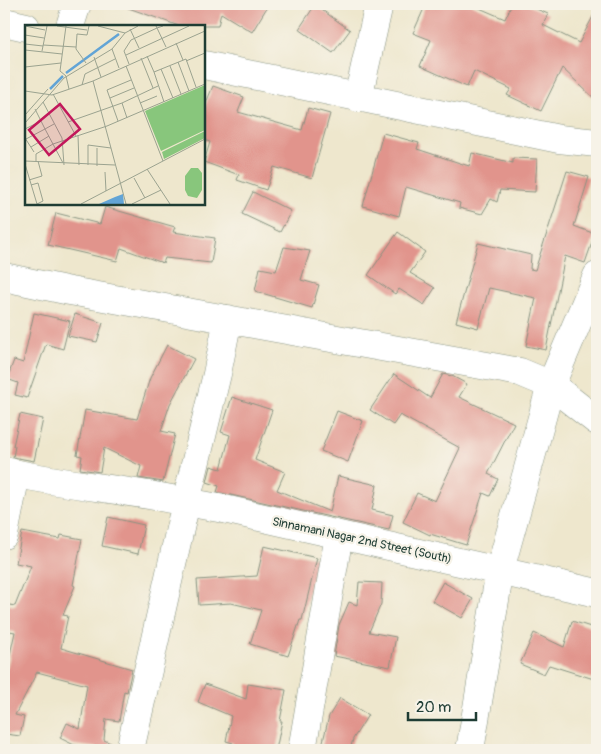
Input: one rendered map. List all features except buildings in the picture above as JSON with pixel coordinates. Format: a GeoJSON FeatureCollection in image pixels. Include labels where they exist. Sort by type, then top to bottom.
{"type":"FeatureCollection","features":[{"type":"Feature","properties":{"kind":"street"},"geometry":{"type":"LineString","coordinates":[[70,25],[77,4]]}},
{"type":"Feature","properties":{"kind":"street"},"geometry":{"type":"LineString","coordinates":[[358,98],[378,4]]}},
{"type":"Feature","properties":{"kind":"street"},"geometry":{"type":"LineString","coordinates":[[4,22],[25,27]]}},
{"type":"Feature","properties":{"kind":"street"},"geometry":{"type":"LineString","coordinates":[[205,65],[559,139],[597,143]]}},
{"type":"Feature","properties":{"kind":"street"},"geometry":{"type":"LineString","coordinates":[[470,750],[500,570],[552,385],[597,276]]}},
{"type":"Feature","properties":{"kind":"street"},"geometry":{"type":"LineString","coordinates":[[4,277],[70,292],[228,318],[520,372],[552,385],[597,421]]}},
{"type":"Feature","properties":{"kind":"street"},"geometry":{"type":"LineString","coordinates":[[130,750],[213,392],[228,318]]}},
{"type":"Feature","properties":{"kind":"street"},"geometry":{"type":"LineString","coordinates":[[4,535],[10,472]]}},
{"type":"Feature","properties":{"kind":"street","name":"Sinnamani Nagar 2nd Street (South)"},"geometry":{"type":"LineString","coordinates":[[10,472],[86,486],[152,495],[224,509],[597,593]]}},
{"type":"Feature","properties":{"kind":"street"},"geometry":{"type":"LineString","coordinates":[[302,750],[339,536]]}}]}
